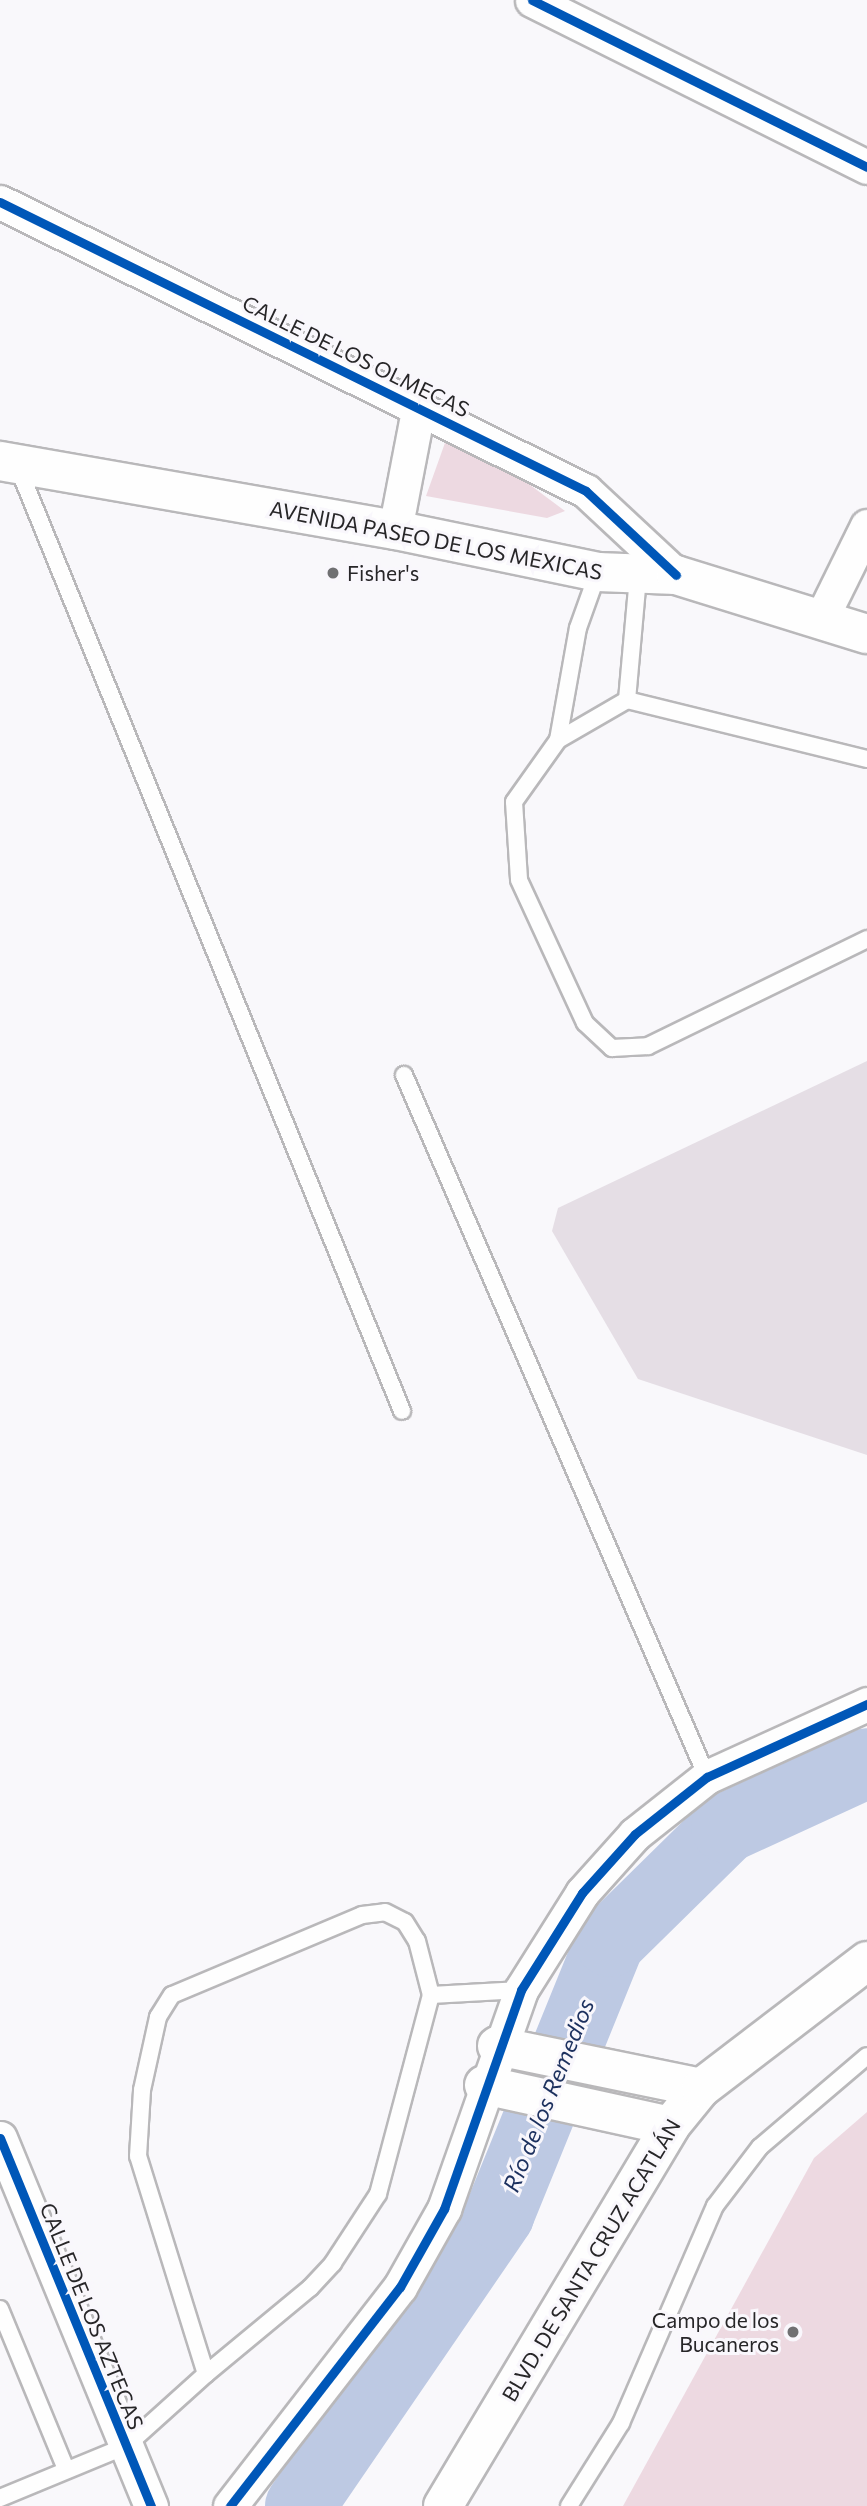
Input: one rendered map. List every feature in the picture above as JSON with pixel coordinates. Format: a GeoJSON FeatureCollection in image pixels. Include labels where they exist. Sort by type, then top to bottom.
{"type":"FeatureCollection","features":[{"type":"Feature","properties":{"kind":"main road","name":"AVENIDA PASEO DE LOS MEXICAS"},"geometry":{"type":"LineString","coordinates":[[8,462],[396,530],[598,572],[638,576],[676,575],[867,634]]}},
{"type":"Feature","properties":{"kind":"main road","name":"BLVD. DE SANTA CRUZ ACATLÁN"},"geometry":{"type":"LineString","coordinates":[[443,2506],[670,2126],[701,2088],[867,1961]]}},
{"type":"Feature","properties":{"kind":"main road"},"geometry":{"type":"LineString","coordinates":[[512,2048],[641,2072],[701,2088]]}},
{"type":"Feature","properties":{"kind":"main road"},"geometry":{"type":"LineString","coordinates":[[494,2088],[670,2126]]}},
{"type":"Feature","properties":{"kind":"street"},"geometry":{"type":"LineString","coordinates":[[532,0],[867,167]]}},
{"type":"Feature","properties":{"kind":"street","name":"CALLE DE LOS OLMECAS"},"geometry":{"type":"LineString","coordinates":[[0,202],[418,405],[586,491],[676,575]]}},
{"type":"Feature","properties":{"kind":"street"},"geometry":{"type":"LineString","coordinates":[[396,530],[418,405]]}},
{"type":"Feature","properties":{"kind":"street"},"geometry":{"type":"LineString","coordinates":[[820,621],[867,526]]}},
{"type":"Feature","properties":{"kind":"street"},"geometry":{"type":"LineString","coordinates":[[230,2506],[400,2287],[444,2209],[512,2048],[522,1990],[582,1893],[635,1834],[707,1777],[867,1704]]}},
{"type":"Feature","properties":{"kind":"street","name":"CALLE DE LOS AZTECAS"},"geometry":{"type":"LineString","coordinates":[[0,2138],[151,2506]]}},
{"type":"Feature","properties":{"kind":"lane"},"geometry":{"type":"LineString","coordinates":[[8,462],[402,1411]]}},
{"type":"Feature","properties":{"kind":"lane"},"geometry":{"type":"LineString","coordinates":[[558,740],[578,628],[598,572]]}},
{"type":"Feature","properties":{"kind":"lane"},"geometry":{"type":"LineString","coordinates":[[627,700],[638,576]]}},
{"type":"Feature","properties":{"kind":"lane"},"geometry":{"type":"LineString","coordinates":[[867,759],[627,700],[558,740],[514,802],[519,880],[585,1023],[612,1048],[648,1046],[867,939]]}},
{"type":"Feature","properties":{"kind":"lane"},"geometry":{"type":"LineString","coordinates":[[404,1075],[707,1777]]}},
{"type":"Feature","properties":{"kind":"lane"},"geometry":{"type":"LineString","coordinates":[[1,2493],[126,2446],[206,2374],[310,2288],[333,2263],[378,2194],[431,1995],[417,1941],[405,1922],[385,1912],[362,1915],[183,1988],[163,2004],[136,2125],[138,2156],[206,2374]]}},
{"type":"Feature","properties":{"kind":"lane"},"geometry":{"type":"LineString","coordinates":[[431,1995],[522,1990]]}},
{"type":"Feature","properties":{"kind":"lane"},"geometry":{"type":"LineString","coordinates":[[569,2506],[621,2423],[715,2206],[760,2147],[867,2056]]}},
{"type":"Feature","properties":{"kind":"lane"},"geometry":{"type":"LineString","coordinates":[[0,2309],[66,2469]]}},
{"type":"Feature","properties":{"kind":"shaded area"},"geometry":{"type":"Polygon","coordinates":[[[446,440],[483,450],[565,511],[547,518],[426,496],[446,440]]]}},
{"type":"Feature","properties":{"kind":"shaded area","name":"Campo de los Bucaneros"},"geometry":{"type":"Polygon","coordinates":[[[867,2112],[867,2506],[623,2506],[814,2158],[867,2112]]]}},
{"type":"Feature","properties":{"kind":"building"},"geometry":{"type":"Polygon","coordinates":[[[867,1061],[867,1455],[638,1379],[552,1231],[558,1208],[867,1061]]]}},
{"type":"Feature","properties":{"kind":"waterway","name":"Río de los Remedios"},"geometry":{"type":"LineString","coordinates":[[300,2506],[499,2215],[610,1942],[726,1828],[867,1763]]}},
{"type":"Feature","properties":{"kind":"cycle path"},"geometry":{"type":"LineString","coordinates":[[532,0],[867,167]]}},
{"type":"Feature","properties":{"kind":"cycle path"},"geometry":{"type":"LineString","coordinates":[[0,202],[586,491],[676,575]]}},
{"type":"Feature","properties":{"kind":"cycle path"},"geometry":{"type":"LineString","coordinates":[[230,2506],[400,2287],[444,2209],[521,1990],[582,1893],[635,1834],[707,1777],[867,1704]]}},
{"type":"Feature","properties":{"kind":"cycle path"},"geometry":{"type":"LineString","coordinates":[[0,2138],[151,2506]]}},
{"type":"Feature","properties":{"kind":"place","name":"Fisher's"},"geometry":{"type":"Point","coordinates":[333,573]}},
{"type":"Feature","properties":{"kind":"place","name":"Campo de los Bucaneros"},"geometry":{"type":"Point","coordinates":[793,2332]}}]}
